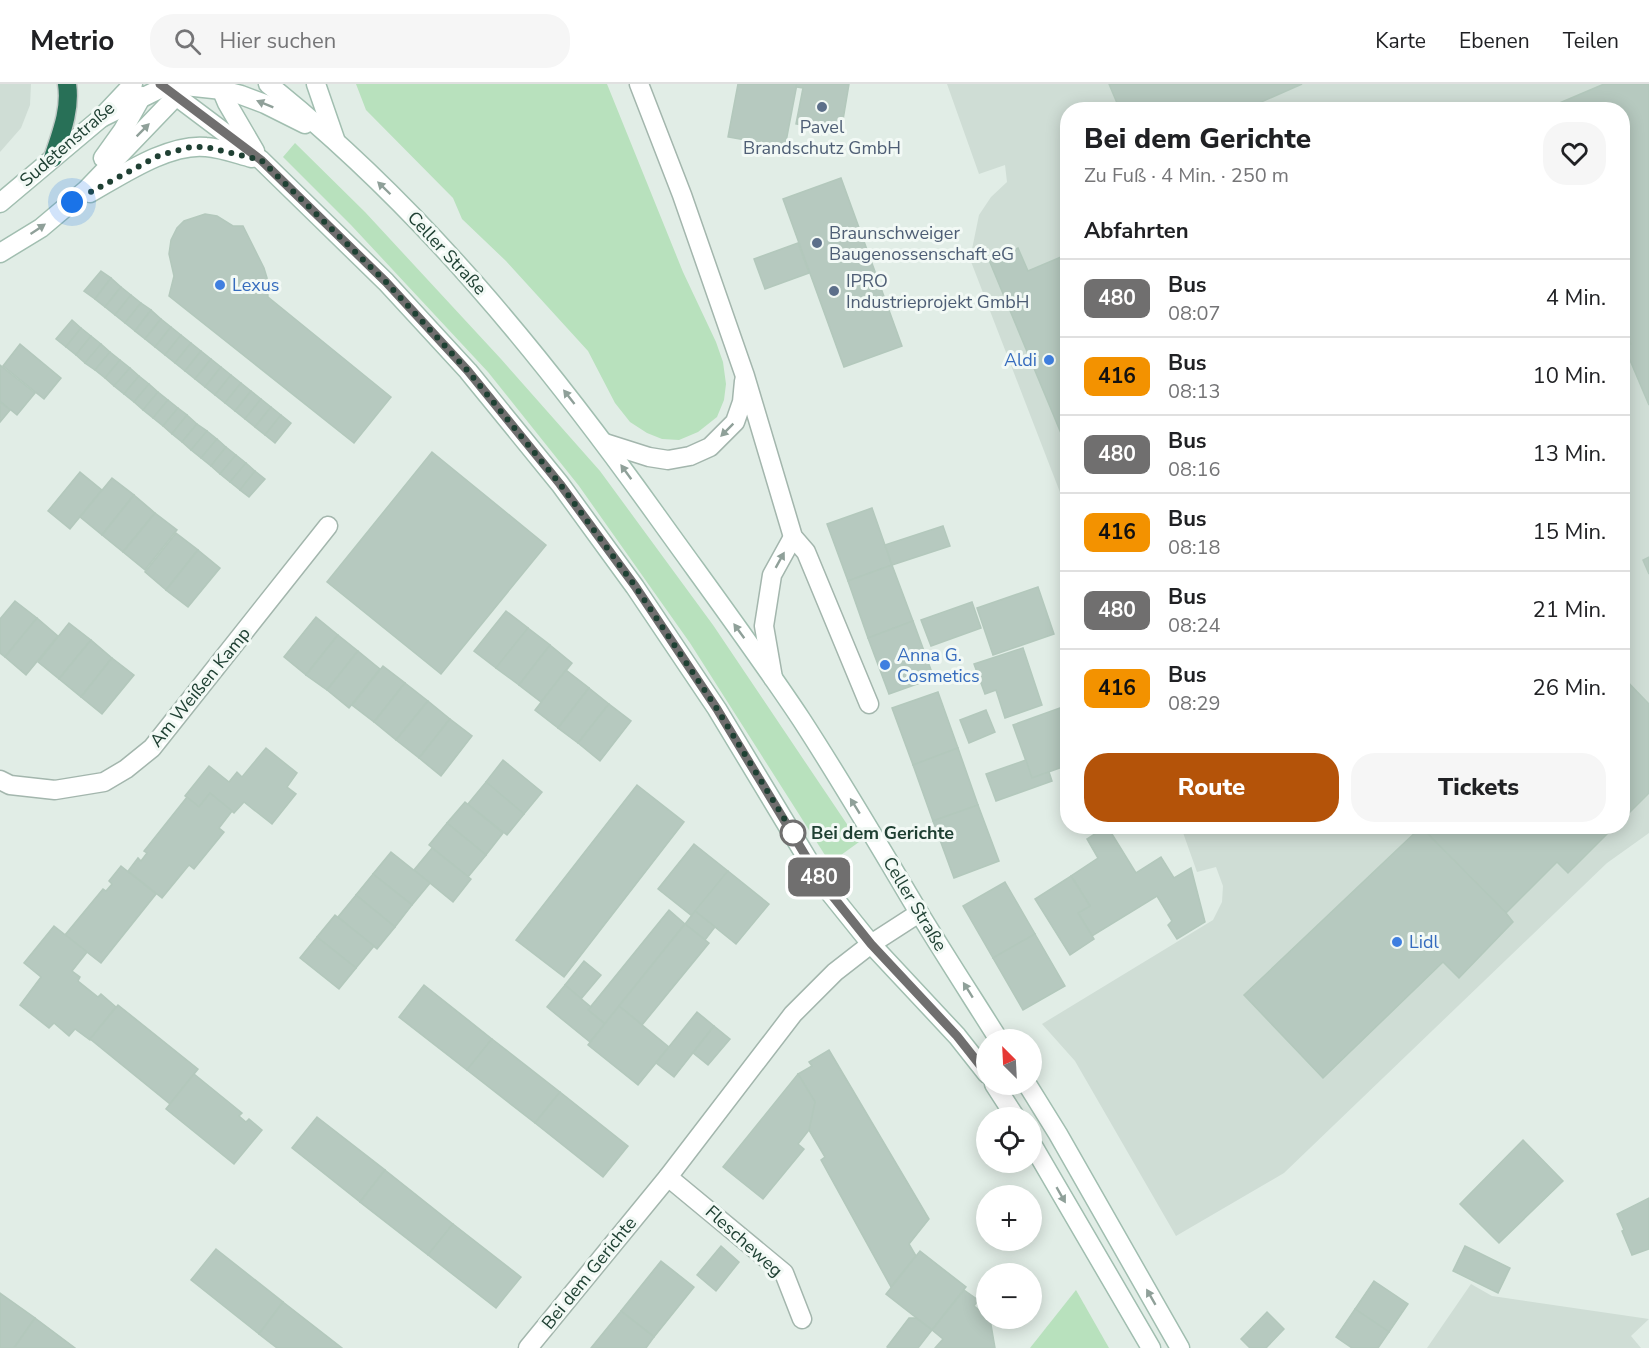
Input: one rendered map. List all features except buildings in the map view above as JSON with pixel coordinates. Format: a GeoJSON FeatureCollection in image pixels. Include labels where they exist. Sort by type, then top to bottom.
{"type":"FeatureCollection","features":[{"type":"Feature","properties":{"kind":"highway"},"geometry":{"type":"LineString","coordinates":[[53,158],[62,132],[67,107],[68,84]]}},
{"type":"Feature","properties":{"kind":"main road","name":"Celler Straße"},"geometry":{"type":"LineString","coordinates":[[268,84],[304,112],[431,234],[525,340],[605,443],[802,720],[992,1029]]}},
{"type":"Feature","properties":{"kind":"main road"},"geometry":{"type":"LineString","coordinates":[[316,84],[335,141]]}},
{"type":"Feature","properties":{"kind":"main road"},"geometry":{"type":"LineString","coordinates":[[639,84],[682,195],[745,376],[794,537],[806,552],[869,704]]}},
{"type":"Feature","properties":{"kind":"main road"},"geometry":{"type":"LineString","coordinates":[[175,87],[261,160],[386,282],[468,371],[560,484],[635,586],[717,709],[822,883],[871,944],[957,1036],[976,1060]]}},
{"type":"Feature","properties":{"kind":"main road"},"geometry":{"type":"LineString","coordinates":[[0,253],[40,228],[86,190],[175,87]]}},
{"type":"Feature","properties":{"kind":"main road"},"geometry":{"type":"LineString","coordinates":[[72,202],[123,130],[139,89],[220,87],[298,119],[335,141]]}},
{"type":"Feature","properties":{"kind":"main road"},"geometry":{"type":"LineString","coordinates":[[220,87],[261,160]]}},
{"type":"Feature","properties":{"kind":"main road","name":"Sudetenstraße"},"geometry":{"type":"LineString","coordinates":[[0,203],[100,118],[139,89]]}},
{"type":"Feature","properties":{"kind":"main road"},"geometry":{"type":"LineString","coordinates":[[72,202],[160,155],[191,147],[206,147],[261,160]]}},
{"type":"Feature","properties":{"kind":"main road"},"geometry":{"type":"LineString","coordinates":[[605,443],[649,457],[668,460],[690,456],[710,447],[735,422],[742,402],[745,376]]}},
{"type":"Feature","properties":{"kind":"main road","name":"Am Weißen Kamp"},"geometry":{"type":"LineString","coordinates":[[0,780],[10,785],[55,790],[104,783],[126,769],[152,748],[328,526]]}},
{"type":"Feature","properties":{"kind":"main road","name":"Celler Straße"},"geometry":{"type":"LineString","coordinates":[[773,678],[764,626],[772,575],[794,537]]}},
{"type":"Feature","properties":{"kind":"main road","name":"Bei dem Gerichte"},"geometry":{"type":"LineString","coordinates":[[528,1348],[668,1177],[793,1014],[835,972],[871,944],[919,913]]}},
{"type":"Feature","properties":{"kind":"main road"},"geometry":{"type":"LineString","coordinates":[[1034,1095],[1180,1348]]}},
{"type":"Feature","properties":{"kind":"main road"},"geometry":{"type":"LineString","coordinates":[[1042,1161],[1151,1348]]}},
{"type":"Feature","properties":{"kind":"main road","name":"Flescheweg"},"geometry":{"type":"LineString","coordinates":[[668,1177],[784,1273],[802,1319]]}},
{"type":"Feature","properties":{"kind":"shaded area"},"geometry":{"type":"Polygon","coordinates":[[[0,84],[31,84],[30,105],[21,128],[0,152],[0,84]]]}},
{"type":"Feature","properties":{"kind":"shaded area"},"geometry":{"type":"Polygon","coordinates":[[[947,84],[1649,84],[1649,833],[1607,863],[1284,1173],[1176,1236],[1075,1061],[1042,1024],[1213,920],[1222,902],[1223,886],[1216,867],[1197,872],[1183,834],[1630,834],[1630,102],[1060,102],[1060,492],[970,259],[979,215],[991,197],[1007,182],[1005,165],[979,174],[947,84]]]}},
{"type":"Feature","properties":{"kind":"shaded area"},"geometry":{"type":"Polygon","coordinates":[[[1471,1284],[1492,1296],[1649,1319],[1631,1336],[1641,1348],[1427,1348],[1471,1284]]]}},
{"type":"Feature","properties":{"kind":"green space"},"geometry":{"type":"Polygon","coordinates":[[[356,84],[607,84],[683,272],[723,362],[726,384],[724,400],[717,417],[698,432],[679,440],[662,439],[630,422],[615,403],[588,351],[506,261],[462,219],[453,198],[366,110],[356,84]]]}},
{"type":"Feature","properties":{"kind":"green space"},"geometry":{"type":"Polygon","coordinates":[[[295,143],[365,212],[501,359],[600,471],[713,625],[859,842],[830,863],[690,643],[579,486],[488,372],[351,225],[283,157],[295,143]]]}},
{"type":"Feature","properties":{"kind":"green space"},"geometry":{"type":"Polygon","coordinates":[[[1076,1290],[1109,1348],[1030,1348],[1076,1290]]]}},
{"type":"Feature","properties":{"kind":"bus line","name":"480"},"geometry":{"type":"LineString","coordinates":[[160,84],[261,160],[386,282],[468,371],[560,484],[635,586],[717,709],[822,883],[871,944],[957,1036],[976,1060]]}},
{"type":"Feature","properties":{"kind":"place","name":"Pavel Brandschutz GmbH"},"geometry":{"type":"Point","coordinates":[822,107]}},
{"type":"Feature","properties":{"kind":"place","name":"Braunschweiger Baugenossenschaft eG"},"geometry":{"type":"Point","coordinates":[817,243]}},
{"type":"Feature","properties":{"kind":"place","name":"Lexus"},"geometry":{"type":"Point","coordinates":[220,285]}},
{"type":"Feature","properties":{"kind":"place","name":"IPRO Industrieprojekt GmbH"},"geometry":{"type":"Point","coordinates":[834,291]}},
{"type":"Feature","properties":{"kind":"place","name":"Aldi"},"geometry":{"type":"Point","coordinates":[1049,360]}},
{"type":"Feature","properties":{"kind":"place","name":"Anna G. Cosmetics"},"geometry":{"type":"Point","coordinates":[885,665]}},
{"type":"Feature","properties":{"kind":"place","name":"Bei dem Gerichte"},"geometry":{"type":"Point","coordinates":[793,833]}},
{"type":"Feature","properties":{"kind":"place","name":"Lidl"},"geometry":{"type":"Point","coordinates":[1397,942]}},
{"type":"Feature","properties":{"kind":"route"},"geometry":{"type":"LineString","coordinates":[[72,202],[160,155],[191,147],[206,147],[261,160],[386,282],[468,371],[560,484],[635,586],[717,709],[793,833]]}}]}
